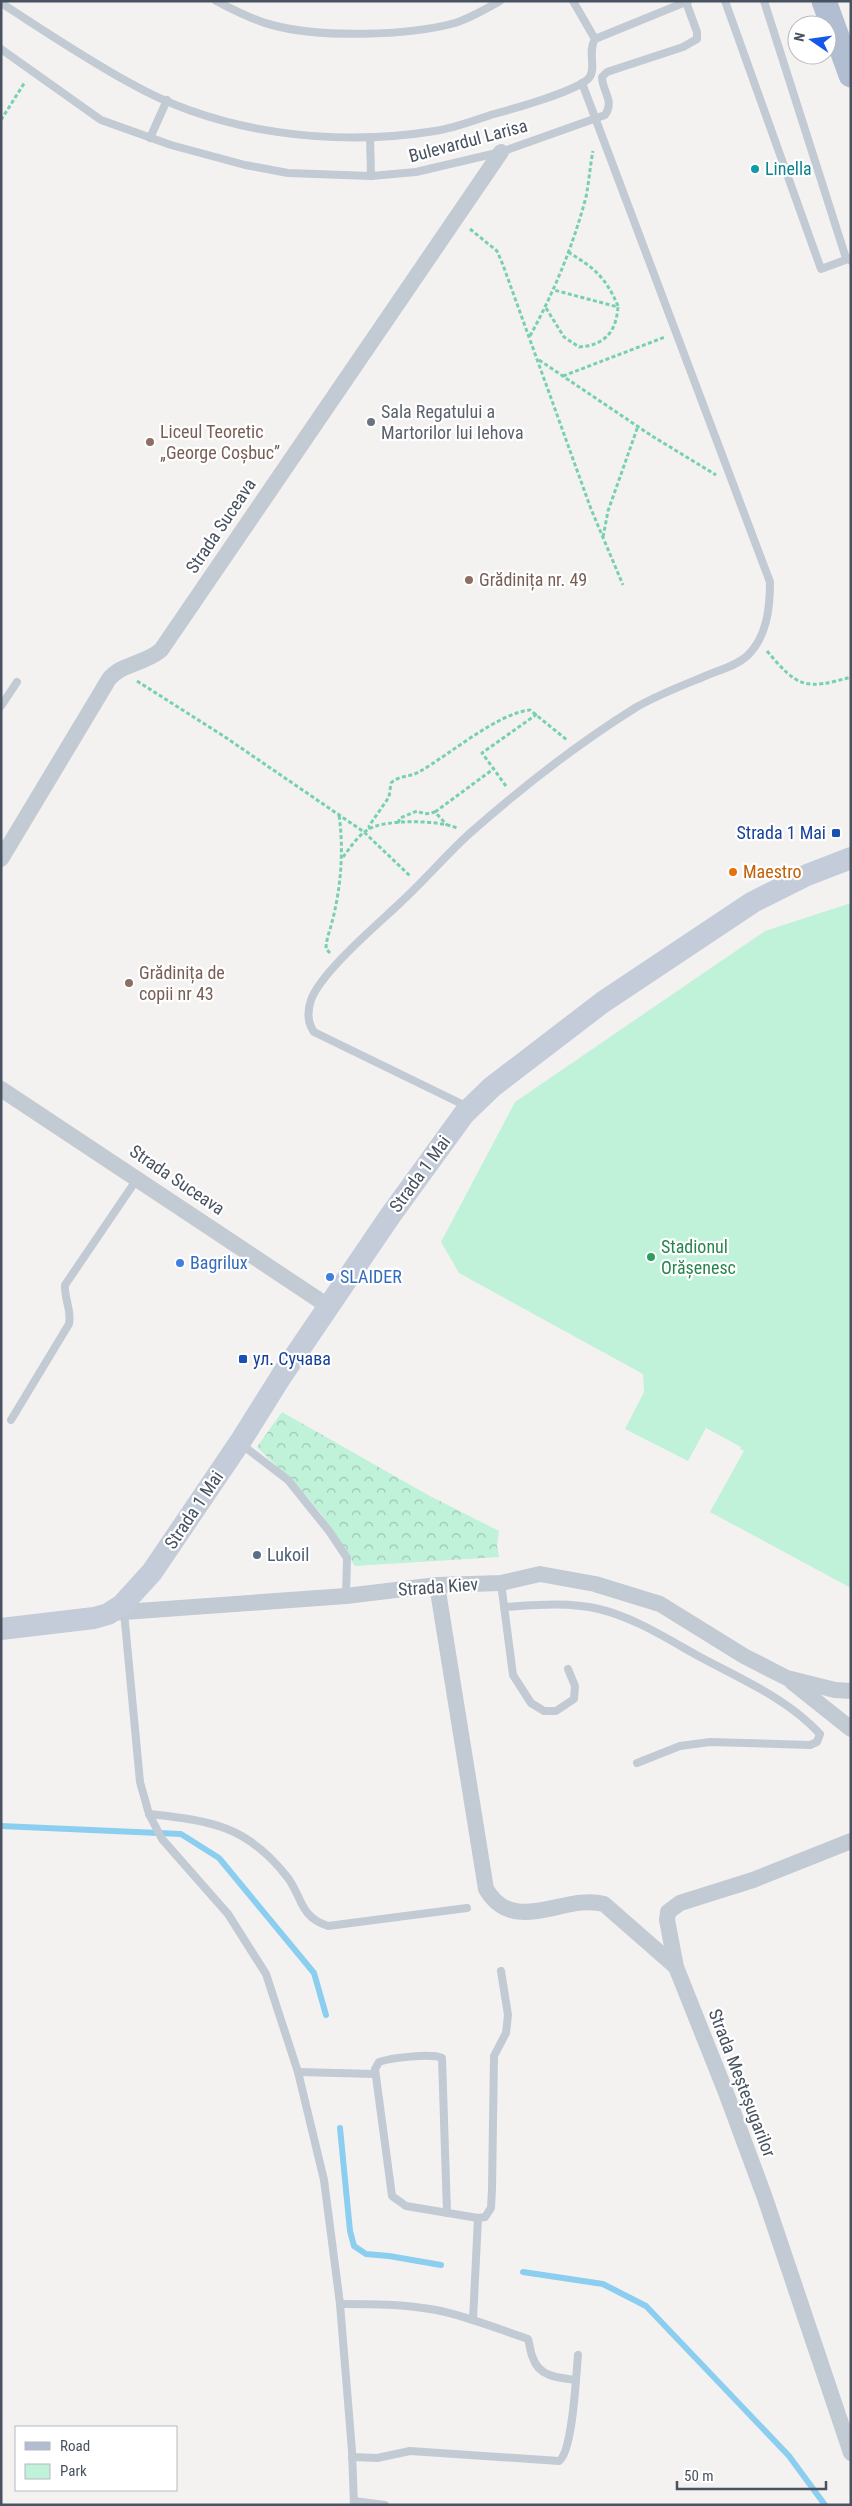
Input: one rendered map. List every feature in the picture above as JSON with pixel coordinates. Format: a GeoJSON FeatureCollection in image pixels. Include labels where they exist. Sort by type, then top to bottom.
{"type":"FeatureCollection","features":[{"type":"Feature","properties":{"kind":"main road"},"geometry":{"type":"LineString","coordinates":[[824,1],[851,75]]}},
{"type":"Feature","properties":{"kind":"main road","name":"Strada 1 Mai"},"geometry":{"type":"LineString","coordinates":[[116,1613],[152,1572],[240,1442],[328,1306],[440,1146],[470,1109],[492,1087],[656,964],[760,898],[807,875],[851,858]]}},
{"type":"Feature","properties":{"kind":"main road","name":"Strada Kiev"},"geometry":{"type":"LineString","coordinates":[[1,1629],[67,1622],[116,1613]]}},
{"type":"Feature","properties":{"kind":"street","name":"Strada Suceava"},"geometry":{"type":"LineString","coordinates":[[1,860],[109,679],[115,672],[153,657],[161,650],[501,152]]}},
{"type":"Feature","properties":{"kind":"street","name":"Strada Suceava"},"geometry":{"type":"LineString","coordinates":[[1,1089],[138,1178],[328,1306]]}},
{"type":"Feature","properties":{"kind":"street","name":"Strada Kiev"},"geometry":{"type":"LineString","coordinates":[[116,1613],[346,1596],[437,1585],[501,1583],[540,1574],[595,1584],[660,1604],[744,1656],[787,1678],[835,1690],[851,1691]]}},
{"type":"Feature","properties":{"kind":"street"},"geometry":{"type":"LineString","coordinates":[[437,1585],[486,1890],[493,1901],[505,1909],[522,1911],[552,1910],[578,1901],[591,1900],[604,1904],[676,1967]]}},
{"type":"Feature","properties":{"kind":"street"},"geometry":{"type":"LineString","coordinates":[[787,1678],[851,1729]]}},
{"type":"Feature","properties":{"kind":"street","name":"Strada Meșteșugarilor"},"geometry":{"type":"LineString","coordinates":[[851,1841],[753,1880],[680,1903],[668,1912],[667,1920],[676,1967],[725,2090],[765,2198],[851,2453]]}},
{"type":"Feature","properties":{"kind":"lane"},"geometry":{"type":"LineString","coordinates":[[216,1],[248,17],[274,25],[355,34],[400,31],[456,22],[500,1]]}},
{"type":"Feature","properties":{"kind":"lane"},"geometry":{"type":"LineString","coordinates":[[470,1109],[314,1032],[309,1025],[308,1015],[311,1000],[316,989],[358,942],[468,836],[514,796],[577,748],[636,707],[704,676],[735,665],[747,656],[758,641],[770,607],[770,582],[582,84],[590,78],[593,70],[590,56],[595,39],[573,1]]}},
{"type":"Feature","properties":{"kind":"lane"},"geometry":{"type":"LineString","coordinates":[[725,1],[821,270],[849,260],[764,1]]}},
{"type":"Feature","properties":{"kind":"lane","name":"Bulevardul Larisa"},"geometry":{"type":"LineString","coordinates":[[1,49],[101,120],[150,138],[245,165],[279,171],[333,176],[371,176],[447,166],[501,152],[605,115],[609,109],[609,98],[602,84],[602,77],[607,72],[683,47],[697,39],[697,32],[687,2],[595,39]]}},
{"type":"Feature","properties":{"kind":"lane","name":"Bulevardul Larisa"},"geometry":{"type":"LineString","coordinates":[[1,3],[130,83],[167,100],[212,116],[316,137],[370,137],[437,130],[541,100],[582,84]]}},
{"type":"Feature","properties":{"kind":"lane"},"geometry":{"type":"LineString","coordinates":[[150,138],[167,100]]}},
{"type":"Feature","properties":{"kind":"lane"},"geometry":{"type":"LineString","coordinates":[[370,137],[371,176]]}},
{"type":"Feature","properties":{"kind":"lane"},"geometry":{"type":"LineString","coordinates":[[1,706],[17,682]]}},
{"type":"Feature","properties":{"kind":"lane"},"geometry":{"type":"LineString","coordinates":[[11,1420],[69,1324],[71,1316],[64,1293],[65,1285],[138,1178]]}},
{"type":"Feature","properties":{"kind":"lane"},"geometry":{"type":"LineString","coordinates":[[240,1442],[288,1480],[329,1531],[347,1558],[346,1596]]}},
{"type":"Feature","properties":{"kind":"lane"},"geometry":{"type":"LineString","coordinates":[[501,1583],[513,1675],[531,1703],[537,1708],[550,1712],[556,1711],[574,1699],[575,1686],[568,1669]]}},
{"type":"Feature","properties":{"kind":"lane"},"geometry":{"type":"LineString","coordinates":[[504,1607],[556,1604],[599,1609],[646,1627],[778,1699],[811,1724],[820,1734],[817,1742],[810,1745],[710,1742],[680,1746],[637,1764]]}},
{"type":"Feature","properties":{"kind":"lane"},"geometry":{"type":"LineString","coordinates":[[116,1613],[140,1782],[149,1814],[162,1839],[228,1914],[266,1974],[298,2072],[324,2180],[340,2304],[354,2503],[385,2505]]}},
{"type":"Feature","properties":{"kind":"lane"},"geometry":{"type":"LineString","coordinates":[[149,1814],[199,1820],[222,1827],[244,1837],[276,1864],[289,1880],[306,1913],[323,1924],[337,1926],[467,1908]]}},
{"type":"Feature","properties":{"kind":"lane"},"geometry":{"type":"LineString","coordinates":[[447,2213],[442,2058],[432,2056],[387,2060],[379,2062],[375,2074],[392,2196],[406,2206],[447,2213],[478,2218],[485,2217],[491,2208],[494,2056],[506,2033],[508,2015],[501,1971]]}},
{"type":"Feature","properties":{"kind":"lane"},"geometry":{"type":"LineString","coordinates":[[298,2072],[375,2074]]}},
{"type":"Feature","properties":{"kind":"lane"},"geometry":{"type":"LineString","coordinates":[[473,2320],[478,2218]]}},
{"type":"Feature","properties":{"kind":"lane"},"geometry":{"type":"LineString","coordinates":[[340,2304],[410,2306],[473,2320],[528,2339],[535,2364],[542,2371],[551,2376],[576,2380]]}},
{"type":"Feature","properties":{"kind":"lane"},"geometry":{"type":"LineString","coordinates":[[352,2457],[377,2458],[410,2451],[560,2461],[567,2452],[570,2437],[578,2355]]}},
{"type":"Feature","properties":{"kind":"path"},"geometry":{"type":"LineString","coordinates":[[1,120],[32,71]]}},
{"type":"Feature","properties":{"kind":"path"},"geometry":{"type":"LineString","coordinates":[[530,336],[554,290],[568,252],[586,196],[599,131]]}},
{"type":"Feature","properties":{"kind":"path"},"geometry":{"type":"LineString","coordinates":[[455,220],[497,251],[622,585]]}},
{"type":"Feature","properties":{"kind":"path"},"geometry":{"type":"LineString","coordinates":[[546,307],[564,337],[579,347],[600,342],[611,334],[617,322],[618,307],[602,276],[591,266],[568,252]]}},
{"type":"Feature","properties":{"kind":"path"},"geometry":{"type":"LineString","coordinates":[[554,290],[618,307]]}},
{"type":"Feature","properties":{"kind":"path"},"geometry":{"type":"LineString","coordinates":[[562,376],[675,333]]}},
{"type":"Feature","properties":{"kind":"path"},"geometry":{"type":"LineString","coordinates":[[539,360],[638,426],[734,486]]}},
{"type":"Feature","properties":{"kind":"path"},"geometry":{"type":"LineString","coordinates":[[603,538],[608,511],[638,426]]}},
{"type":"Feature","properties":{"kind":"path"},"geometry":{"type":"LineString","coordinates":[[758,641],[793,679],[806,684],[821,685],[851,677]]}},
{"type":"Feature","properties":{"kind":"path"},"geometry":{"type":"LineString","coordinates":[[130,666],[134,677],[139,682],[225,737],[364,832],[419,885]]}},
{"type":"Feature","properties":{"kind":"path"},"geometry":{"type":"LineString","coordinates":[[370,829],[369,826],[389,797],[390,786],[395,779],[416,774],[508,717],[528,709],[537,714],[577,748]]}},
{"type":"Feature","properties":{"kind":"path"},"geometry":{"type":"LineString","coordinates":[[514,796],[492,770],[482,753],[537,714]]}},
{"type":"Feature","properties":{"kind":"path"},"geometry":{"type":"LineString","coordinates":[[398,823],[400,818],[408,813],[417,811],[425,814],[436,812],[492,770]]}},
{"type":"Feature","properties":{"kind":"path"},"geometry":{"type":"LineString","coordinates":[[436,812],[447,826]]}},
{"type":"Feature","properties":{"kind":"path"},"geometry":{"type":"LineString","coordinates":[[339,815],[342,858],[332,922],[326,939],[326,949],[339,963]]}},
{"type":"Feature","properties":{"kind":"path"},"geometry":{"type":"LineString","coordinates":[[342,858],[364,832],[398,823],[455,827],[468,836]]}},
{"type":"Feature","properties":{"kind":"green space","name":"Stadionul Orășenesc"},"geometry":{"type":"Polygon","coordinates":[[[851,903],[851,1588],[710,1512],[744,1451],[740,1449],[741,1447],[706,1428],[688,1461],[625,1429],[644,1392],[643,1374],[459,1273],[441,1242],[515,1102],[765,931],[851,903]]]}},
{"type":"Feature","properties":{"kind":"green space"},"geometry":{"type":"Polygon","coordinates":[[[282,1412],[428,1495],[499,1531],[497,1546],[499,1557],[355,1566],[322,1515],[303,1492],[257,1447],[282,1412]]]}},
{"type":"Feature","properties":{"kind":"waterway"},"geometry":{"type":"LineString","coordinates":[[1,1826],[181,1834],[219,1858],[314,1973],[326,2015]]}},
{"type":"Feature","properties":{"kind":"waterway"},"geometry":{"type":"LineString","coordinates":[[340,2128],[350,2231],[354,2246],[366,2254],[441,2265]]}},
{"type":"Feature","properties":{"kind":"waterway"},"geometry":{"type":"LineString","coordinates":[[523,2272],[603,2284],[646,2306],[789,2456],[825,2505]]}},
{"type":"Feature","properties":{"kind":"place","name":"Linella"},"geometry":{"type":"Point","coordinates":[755,169]}},
{"type":"Feature","properties":{"kind":"place","name":"Sala Regatului a Martorilor lui Iehova"},"geometry":{"type":"Point","coordinates":[371,422]}},
{"type":"Feature","properties":{"kind":"place","name":"Liceul Teoretic „George Coșbuc”"},"geometry":{"type":"Point","coordinates":[150,442]}},
{"type":"Feature","properties":{"kind":"place","name":"Grădinița nr. 49"},"geometry":{"type":"Point","coordinates":[469,580]}},
{"type":"Feature","properties":{"kind":"place","name":"Strada 1 Mai"},"geometry":{"type":"Point","coordinates":[836,833]}},
{"type":"Feature","properties":{"kind":"place","name":"Maestro"},"geometry":{"type":"Point","coordinates":[733,872]}},
{"type":"Feature","properties":{"kind":"place","name":"Grădinița de copii nr 43"},"geometry":{"type":"Point","coordinates":[129,983]}},
{"type":"Feature","properties":{"kind":"place","name":"Stadionul Orășenesc"},"geometry":{"type":"Point","coordinates":[651,1257]}},
{"type":"Feature","properties":{"kind":"place","name":"Bagrilux"},"geometry":{"type":"Point","coordinates":[180,1263]}},
{"type":"Feature","properties":{"kind":"place","name":"SLAIDER"},"geometry":{"type":"Point","coordinates":[330,1277]}},
{"type":"Feature","properties":{"kind":"place","name":"ул. Сучава"},"geometry":{"type":"Point","coordinates":[243,1359]}},
{"type":"Feature","properties":{"kind":"place","name":"Lukoil"},"geometry":{"type":"Point","coordinates":[257,1555]}}]}
